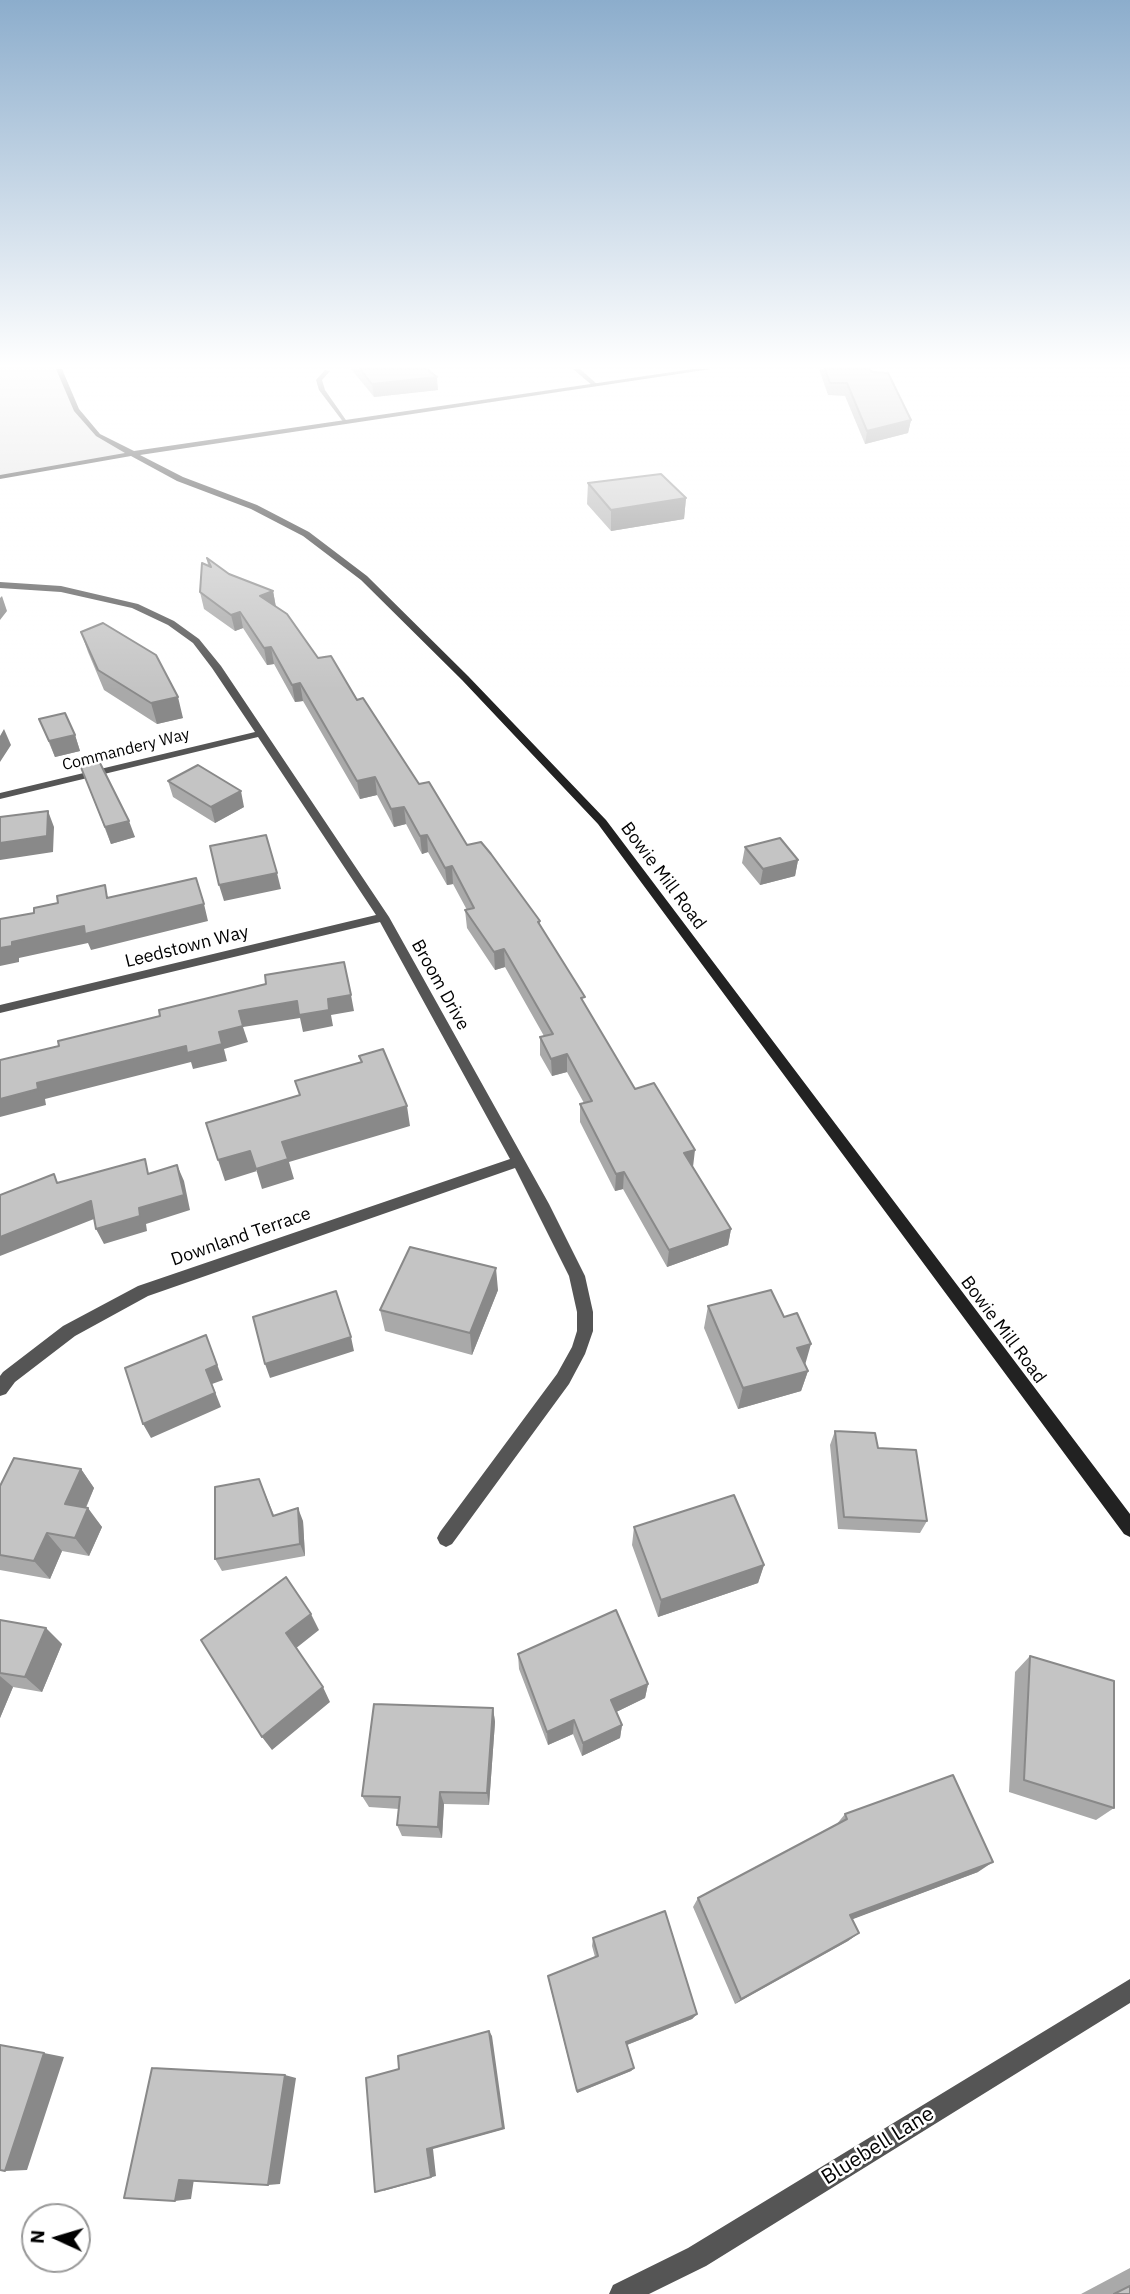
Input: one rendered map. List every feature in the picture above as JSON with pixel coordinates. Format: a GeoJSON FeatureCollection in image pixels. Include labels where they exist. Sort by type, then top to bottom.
{"type":"FeatureCollection","features":[{"type":"Feature","properties":{"kind":"street","name":"Bowie Mill Road"},"geometry":{"type":"LineString","coordinates":[[174,476],[254,507],[296,529],[364,578],[465,678],[602,822],[1130,1528]]}},
{"type":"Feature","properties":{"kind":"street","name":"Broom Drive"},"geometry":{"type":"LineString","coordinates":[[0,585],[61,589],[135,606],[171,623],[196,641],[383,917],[516,1162],[544,1208],[577,1276],[585,1331],[563,1379],[446,1538]]}},
{"type":"Feature","properties":{"kind":"street","name":"Commandery Way"},"geometry":{"type":"LineString","coordinates":[[0,796],[259,734]]}},
{"type":"Feature","properties":{"kind":"street","name":"Leedstown Way"},"geometry":{"type":"LineString","coordinates":[[0,1009],[383,917]]}},
{"type":"Feature","properties":{"kind":"street","name":"Downland Terrace"},"geometry":{"type":"LineString","coordinates":[[0,1389],[9,1377],[69,1331],[144,1291],[516,1162]]}},
{"type":"Feature","properties":{"kind":"street","name":"Bluebell Lane"},"geometry":{"type":"LineString","coordinates":[[622,2294],[697,2257],[1130,1990]]}},
{"type":"Feature","properties":{"kind":"building"},"geometry":{"type":"Polygon","coordinates":[[[663,476],[686,498],[611,510],[588,483],[663,476]]]}},
{"type":"Feature","properties":{"kind":"building"},"geometry":{"type":"Polygon","coordinates":[[[207,558],[229,574],[273,591],[260,596],[287,614],[318,658],[331,656],[357,700],[363,698],[419,784],[429,782],[467,845],[481,842],[491,854],[540,921],[538,922],[585,997],[581,998],[635,1089],[654,1083],[695,1150],[684,1153],[731,1229],[669,1250],[624,1172],[616,1174],[580,1104],[592,1101],[567,1054],[551,1059],[540,1037],[553,1034],[504,949],[494,952],[465,910],[474,908],[452,866],[445,868],[427,835],[420,836],[404,807],[391,809],[375,777],[357,781],[300,683],[292,685],[271,647],[264,648],[240,612],[231,615],[200,592],[202,563],[211,567],[207,558]]]}},
{"type":"Feature","properties":{"kind":"building"},"geometry":{"type":"Polygon","coordinates":[[[103,623],[156,655],[178,697],[151,703],[98,670],[81,632],[103,623]]]}},
{"type":"Feature","properties":{"kind":"building"},"geometry":{"type":"Polygon","coordinates":[[[65,713],[75,735],[49,741],[39,719],[65,713]]]}},
{"type":"Feature","properties":{"kind":"building"},"geometry":{"type":"Polygon","coordinates":[[[99,761],[129,821],[105,827],[80,765],[99,761]]]}},
{"type":"Feature","properties":{"kind":"building"},"geometry":{"type":"Polygon","coordinates":[[[198,765],[241,791],[211,807],[168,781],[198,765]]]}},
{"type":"Feature","properties":{"kind":"building"},"geometry":{"type":"Polygon","coordinates":[[[48,811],[47,836],[0,843],[0,817],[48,811]]]}},
{"type":"Feature","properties":{"kind":"building"},"geometry":{"type":"Polygon","coordinates":[[[266,835],[277,873],[219,885],[210,846],[266,835]]]}},
{"type":"Feature","properties":{"kind":"building"},"geometry":{"type":"Polygon","coordinates":[[[780,838],[798,860],[763,869],[745,847],[780,838]]]}},
{"type":"Feature","properties":{"kind":"building"},"geometry":{"type":"Polygon","coordinates":[[[196,878],[204,904],[85,934],[84,926],[12,942],[12,946],[0,948],[0,919],[34,913],[34,908],[58,903],[57,896],[105,885],[107,898],[196,878]]]}},
{"type":"Feature","properties":{"kind":"building"},"geometry":{"type":"Polygon","coordinates":[[[344,962],[351,995],[328,999],[329,1010],[299,1015],[297,1001],[239,1011],[243,1026],[219,1032],[222,1044],[187,1053],[186,1046],[37,1083],[38,1089],[0,1099],[0,1060],[59,1046],[58,1041],[160,1016],[159,1010],[266,984],[265,975],[344,962]]]}},
{"type":"Feature","properties":{"kind":"building"},"geometry":{"type":"Polygon","coordinates":[[[383,1049],[407,1106],[282,1142],[288,1159],[256,1169],[250,1151],[218,1160],[206,1123],[300,1095],[295,1081],[362,1062],[359,1056],[383,1049]]]}},
{"type":"Feature","properties":{"kind":"building"},"geometry":{"type":"Polygon","coordinates":[[[145,1159],[148,1174],[177,1165],[184,1195],[139,1208],[140,1216],[96,1229],[91,1201],[0,1237],[0,1195],[54,1174],[57,1183],[145,1159]]]}},
{"type":"Feature","properties":{"kind":"building"},"geometry":{"type":"Polygon","coordinates":[[[410,1247],[496,1268],[470,1333],[380,1310],[410,1247]]]}},
{"type":"Feature","properties":{"kind":"building"},"geometry":{"type":"Polygon","coordinates":[[[771,1290],[784,1317],[797,1313],[811,1344],[797,1348],[808,1371],[743,1388],[708,1306],[771,1290]]]}},
{"type":"Feature","properties":{"kind":"building"},"geometry":{"type":"Polygon","coordinates":[[[336,1291],[351,1337],[265,1364],[253,1317],[336,1291]]]}},
{"type":"Feature","properties":{"kind":"building"},"geometry":{"type":"Polygon","coordinates":[[[206,1335],[217,1365],[206,1370],[215,1393],[143,1424],[125,1368],[206,1335]]]}},
{"type":"Feature","properties":{"kind":"building"},"geometry":{"type":"Polygon","coordinates":[[[835,1431],[875,1433],[878,1448],[916,1450],[927,1521],[844,1517],[835,1431]]]}},
{"type":"Feature","properties":{"kind":"building"},"geometry":{"type":"Polygon","coordinates":[[[14,1458],[81,1469],[65,1504],[88,1508],[75,1538],[47,1533],[34,1561],[0,1555],[0,1486],[14,1458]]]}},
{"type":"Feature","properties":{"kind":"building"},"geometry":{"type":"Polygon","coordinates":[[[259,1479],[273,1516],[298,1508],[300,1544],[215,1559],[215,1487],[259,1479]]]}},
{"type":"Feature","properties":{"kind":"building"},"geometry":{"type":"Polygon","coordinates":[[[734,1495],[764,1565],[661,1600],[634,1527],[734,1495]]]}},
{"type":"Feature","properties":{"kind":"building"},"geometry":{"type":"Polygon","coordinates":[[[286,1577],[311,1614],[286,1633],[323,1687],[262,1737],[201,1640],[286,1577]]]}},
{"type":"Feature","properties":{"kind":"building"},"geometry":{"type":"Polygon","coordinates":[[[616,1610],[648,1684],[611,1700],[622,1725],[583,1743],[574,1720],[547,1732],[518,1654],[616,1610]]]}},
{"type":"Feature","properties":{"kind":"building"},"geometry":{"type":"Polygon","coordinates":[[[0,1620],[46,1628],[25,1677],[0,1673],[0,1620]]]}},
{"type":"Feature","properties":{"kind":"building"},"geometry":{"type":"Polygon","coordinates":[[[1030,1656],[1114,1681],[1114,1808],[1024,1780],[1030,1656]]]}},
{"type":"Feature","properties":{"kind":"building"},"geometry":{"type":"Polygon","coordinates":[[[374,1704],[493,1708],[487,1793],[440,1792],[438,1827],[397,1825],[400,1797],[362,1796],[374,1704]]]}},
{"type":"Feature","properties":{"kind":"building"},"geometry":{"type":"Polygon","coordinates":[[[953,1775],[993,1862],[850,1915],[859,1933],[741,1999],[698,1898],[847,1819],[845,1814],[953,1775]]]}},
{"type":"Feature","properties":{"kind":"building"},"geometry":{"type":"Polygon","coordinates":[[[665,1911],[697,2014],[626,2042],[634,2068],[577,2091],[548,1976],[598,1956],[593,1938],[665,1911]]]}},
{"type":"Feature","properties":{"kind":"building"},"geometry":{"type":"Polygon","coordinates":[[[489,2031],[503,2128],[427,2149],[431,2177],[375,2192],[366,2078],[399,2069],[398,2056],[489,2031]]]}},
{"type":"Feature","properties":{"kind":"building"},"geometry":{"type":"Polygon","coordinates":[[[0,2045],[44,2053],[5,2171],[0,2170],[0,2045]]]}},
{"type":"Feature","properties":{"kind":"building"},"geometry":{"type":"Polygon","coordinates":[[[152,2068],[285,2075],[268,2185],[179,2180],[175,2201],[124,2198],[152,2068]]]}},
{"type":"Feature","properties":{"kind":"building"},"geometry":{"type":"Polygon","coordinates":[[[1130,2286],[1130,2294],[1114,2294],[1130,2286]]]}}]}
